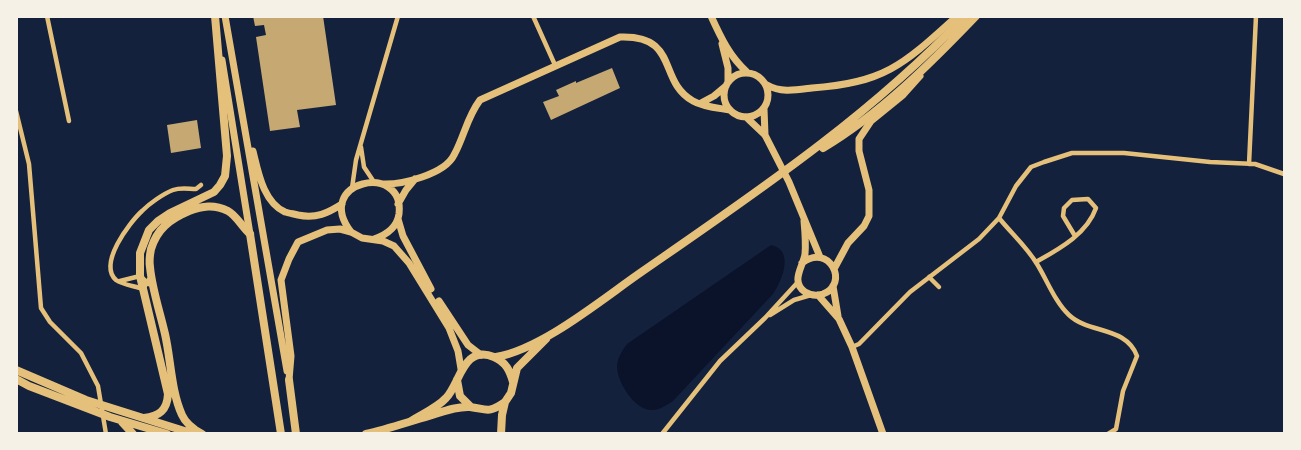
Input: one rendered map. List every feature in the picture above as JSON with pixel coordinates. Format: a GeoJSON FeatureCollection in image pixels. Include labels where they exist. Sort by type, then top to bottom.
{"type":"FeatureCollection","features":[{"type":"Feature","properties":{"kind":"main road"},"geometry":{"type":"LineString","coordinates":[[215,16],[281,434]]}},
{"type":"Feature","properties":{"kind":"main road"},"geometry":{"type":"LineString","coordinates":[[144,418],[157,416],[163,411],[168,404],[168,394],[140,276],[140,253],[149,230],[170,213],[214,192],[225,176],[228,156],[215,16]]}},
{"type":"Feature","properties":{"kind":"main road"},"geometry":{"type":"LineString","coordinates":[[225,16],[289,380],[296,434]]}},
{"type":"Feature","properties":{"kind":"main road"},"geometry":{"type":"LineString","coordinates":[[711,16],[721,39],[736,63],[747,72],[759,76],[767,85],[783,91],[856,84],[877,77],[913,56],[957,16]]}},
{"type":"Feature","properties":{"kind":"main road"},"geometry":{"type":"LineString","coordinates":[[798,163],[918,63],[966,16]]}},
{"type":"Feature","properties":{"kind":"main road"},"geometry":{"type":"LineString","coordinates":[[834,269],[848,243],[864,226],[869,216],[869,190],[859,151],[859,139],[864,129],[903,95],[976,16]]}},
{"type":"Feature","properties":{"kind":"main road"},"geometry":{"type":"LineString","coordinates":[[501,434],[505,402],[511,393],[520,363],[555,332],[798,163],[843,136],[958,35]]}},
{"type":"Feature","properties":{"kind":"main road"},"geometry":{"type":"LineString","coordinates":[[236,78],[264,188],[272,202],[284,212],[303,216],[321,216],[342,204],[352,188],[363,182],[393,184],[415,179],[445,166],[453,158],[471,112],[480,100],[620,37],[647,40],[661,51],[676,84],[693,101],[730,110],[746,117],[764,109]]}},
{"type":"Feature","properties":{"kind":"main road"},"geometry":{"type":"LineString","coordinates":[[721,39],[728,68],[724,98],[730,110]]}},
{"type":"Feature","properties":{"kind":"main road"},"geometry":{"type":"LineString","coordinates":[[701,103],[714,96],[740,73],[747,72]]}},
{"type":"Feature","properties":{"kind":"main road"},"geometry":{"type":"LineString","coordinates":[[765,135],[764,109],[769,97],[767,85]]}},
{"type":"Feature","properties":{"kind":"main road"},"geometry":{"type":"LineString","coordinates":[[746,117],[765,135],[789,182],[820,257],[831,264],[834,269],[836,275],[833,286],[839,319],[852,347],[883,434]]}},
{"type":"Feature","properties":{"kind":"main road"},"geometry":{"type":"LineString","coordinates":[[398,204],[415,179]]}},
{"type":"Feature","properties":{"kind":"main road"},"geometry":{"type":"LineString","coordinates":[[382,184],[393,192],[398,204],[398,219],[403,236],[433,292],[468,345],[481,356]]}},
{"type":"Feature","properties":{"kind":"main road"},"geometry":{"type":"LineString","coordinates":[[342,204],[345,224],[351,232]]}},
{"type":"Feature","properties":{"kind":"main road"},"geometry":{"type":"LineString","coordinates":[[202,434],[191,428],[183,416],[177,399],[165,333],[150,278],[150,250],[166,223],[202,206],[218,207],[231,212],[241,227],[250,234]]}},
{"type":"Feature","properties":{"kind":"main road"},"geometry":{"type":"LineString","coordinates":[[374,239],[384,236],[393,228],[398,219]]}},
{"type":"Feature","properties":{"kind":"main road"},"geometry":{"type":"LineString","coordinates":[[804,221],[805,253],[797,275],[798,282],[806,292],[815,295],[824,294],[833,286]]}},
{"type":"Feature","properties":{"kind":"main road"},"geometry":{"type":"LineString","coordinates":[[289,380],[291,356],[281,280],[298,242],[327,230],[340,229],[362,238],[374,239],[394,246],[410,263],[449,328],[458,351],[461,369]]}},
{"type":"Feature","properties":{"kind":"main road"},"geometry":{"type":"LineString","coordinates":[[802,263],[807,259],[820,257]]}},
{"type":"Feature","properties":{"kind":"main road"},"geometry":{"type":"LineString","coordinates":[[815,295],[839,319]]}},
{"type":"Feature","properties":{"kind":"main road"},"geometry":{"type":"LineString","coordinates":[[411,422],[446,399],[461,369],[470,360],[481,356],[508,355],[555,332]]}},
{"type":"Feature","properties":{"kind":"main road"},"geometry":{"type":"LineString","coordinates":[[496,357],[510,371],[513,382]]}},
{"type":"Feature","properties":{"kind":"main road"},"geometry":{"type":"LineString","coordinates":[[16,370],[87,404],[167,434]]}},
{"type":"Feature","properties":{"kind":"main road"},"geometry":{"type":"LineString","coordinates":[[16,379],[29,386],[87,404]]}},
{"type":"Feature","properties":{"kind":"main road"},"geometry":{"type":"LineString","coordinates":[[457,380],[460,396],[471,407]]}},
{"type":"Feature","properties":{"kind":"main road"},"geometry":{"type":"LineString","coordinates":[[366,434],[454,408],[471,407],[487,411],[505,402]]}},
{"type":"Feature","properties":{"kind":"main road"},"geometry":{"type":"LineString","coordinates":[[113,415],[144,418],[194,434]]}},
{"type":"Feature","properties":{"kind":"main road"},"geometry":{"type":"LineString","coordinates":[[113,415],[133,434]]}},
{"type":"Feature","properties":{"kind":"street"},"geometry":{"type":"LineString","coordinates":[[47,16],[69,121]]}},
{"type":"Feature","properties":{"kind":"street"},"geometry":{"type":"LineString","coordinates":[[352,188],[360,144],[398,16]]}},
{"type":"Feature","properties":{"kind":"street"},"geometry":{"type":"LineString","coordinates":[[533,16],[555,65]]}},
{"type":"Feature","properties":{"kind":"street"},"geometry":{"type":"LineString","coordinates":[[1249,164],[1256,16]]}},
{"type":"Feature","properties":{"kind":"street"},"geometry":{"type":"LineString","coordinates":[[16,111],[29,164],[41,308],[50,322],[81,353],[98,386],[106,434]]}},
{"type":"Feature","properties":{"kind":"street"},"geometry":{"type":"LineString","coordinates":[[360,144],[364,167],[374,182]]}},
{"type":"Feature","properties":{"kind":"street"},"geometry":{"type":"LineString","coordinates":[[852,347],[859,344],[910,292],[979,239],[999,218],[1016,186],[1031,167],[1072,153],[1124,153],[1249,164],[1284,174]]}},
{"type":"Feature","properties":{"kind":"street"},"geometry":{"type":"LineString","coordinates":[[118,281],[140,276],[150,278],[143,289],[118,281],[110,266],[116,245],[136,216],[171,191],[180,188],[196,189],[201,185]]}},
{"type":"Feature","properties":{"kind":"street"},"geometry":{"type":"LineString","coordinates":[[1036,262],[1066,245],[1075,236],[1093,217],[1096,207],[1088,199],[1072,200],[1064,208],[1064,216],[1075,236]]}},
{"type":"Feature","properties":{"kind":"street"},"geometry":{"type":"LineString","coordinates":[[999,218],[1036,262],[1068,315],[1126,339],[1133,345],[1137,356],[1123,391],[1116,429],[1108,434]]}},
{"type":"Feature","properties":{"kind":"street"},"geometry":{"type":"LineString","coordinates":[[929,278],[939,287]]}},
{"type":"Feature","properties":{"kind":"street"},"geometry":{"type":"LineString","coordinates":[[662,434],[720,361],[765,318],[798,282]]}},
{"type":"Feature","properties":{"kind":"street"},"geometry":{"type":"LineString","coordinates":[[765,318],[794,300],[815,295]]}},
{"type":"Feature","properties":{"kind":"water"},"geometry":{"type":"Polygon","coordinates":[[[771,245],[783,253],[785,259],[783,274],[773,294],[673,401],[655,410],[639,406],[623,387],[618,372],[618,359],[627,344],[771,245]]]}},
{"type":"Feature","properties":{"kind":"building"},"geometry":{"type":"Polygon","coordinates":[[[253,16],[323,16],[336,105],[297,110],[300,127],[270,131],[256,37],[266,35],[264,25],[255,26],[253,16]]]}},
{"type":"Feature","properties":{"kind":"building"},"geometry":{"type":"Polygon","coordinates":[[[612,68],[620,88],[551,120],[543,102],[559,96],[556,90],[612,68]]]}},
{"type":"Feature","properties":{"kind":"building"},"geometry":{"type":"Polygon","coordinates":[[[197,120],[201,148],[171,153],[167,125],[197,120]]]}}]}
